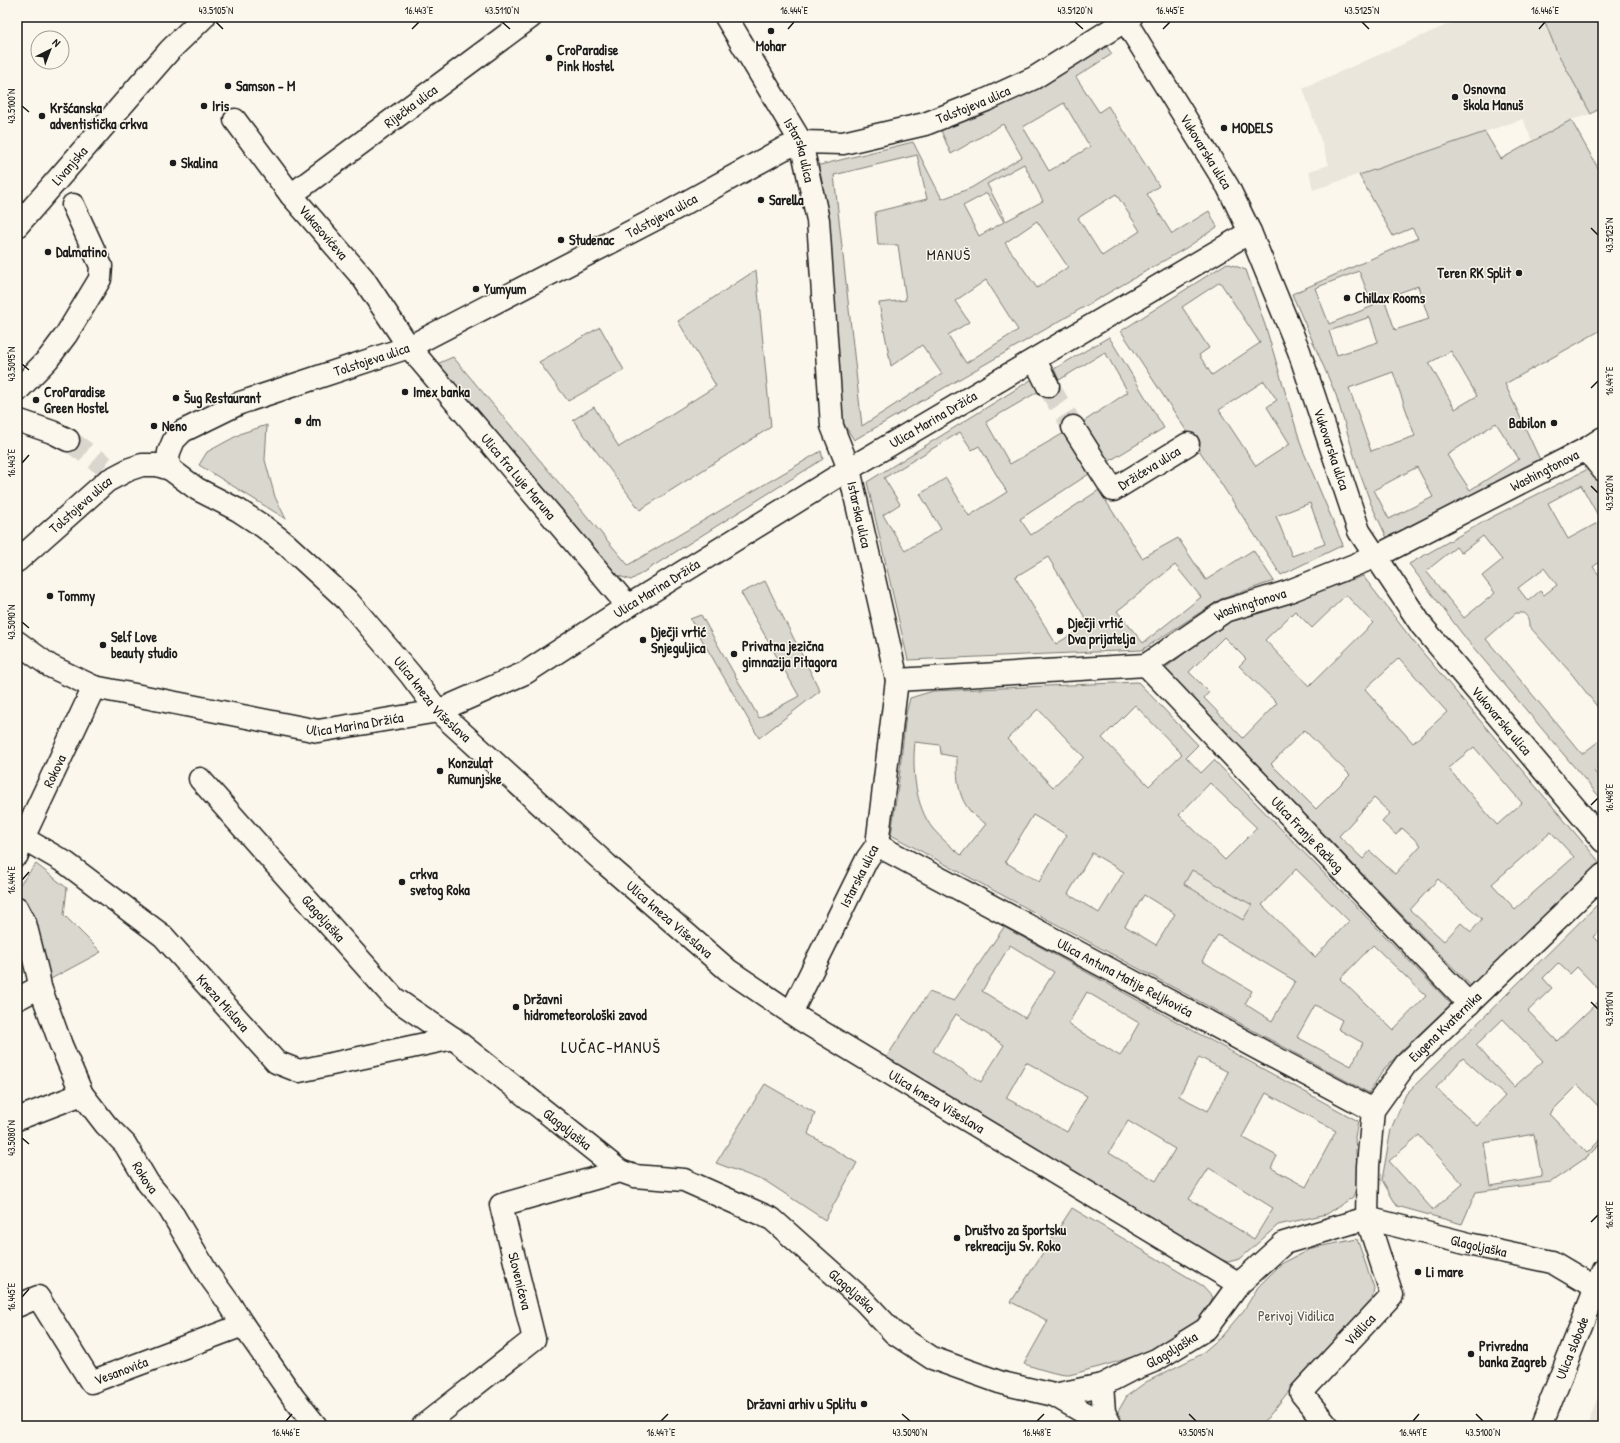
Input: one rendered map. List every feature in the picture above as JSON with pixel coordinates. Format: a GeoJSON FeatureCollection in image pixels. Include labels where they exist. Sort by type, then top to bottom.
{"type":"FeatureCollection","features":[{"type":"Feature","properties":{"kind":"street","name":"Livanjska"},"geometry":{"type":"LineString","coordinates":[[17,226],[170,50],[204,17]]}},
{"type":"Feature","properties":{"kind":"street","name":"Riječka ulica"},"geometry":{"type":"LineString","coordinates":[[291,195],[531,17]]}},
{"type":"Feature","properties":{"kind":"street","name":"Istarska ulica"},"geometry":{"type":"LineString","coordinates":[[726,17],[801,142],[818,220],[832,426],[849,469],[897,680],[877,845],[867,859],[790,1013]]}},
{"type":"Feature","properties":{"kind":"street","name":"Tolstojeva ulica"},"geometry":{"type":"LineString","coordinates":[[17,561],[106,481],[110,470],[142,465],[157,465],[170,469],[168,460],[169,452],[174,440],[183,431],[240,403],[409,347],[669,212],[783,149],[801,142],[843,143],[925,124],[986,100],[1034,78],[1127,18]]}},
{"type":"Feature","properties":{"kind":"street","name":"Vukovarska ulica"},"geometry":{"type":"LineString","coordinates":[[1127,18],[1228,188],[1250,232],[1299,351],[1359,531],[1422,626],[1603,841]]}},
{"type":"Feature","properties":{"kind":"street","name":"Vukasovićeva"},"geometry":{"type":"LineString","coordinates":[[235,120],[291,195],[363,278],[409,347]]}},
{"type":"Feature","properties":{"kind":"street"},"geometry":{"type":"LineString","coordinates":[[17,390],[48,359],[66,335],[100,279],[101,266],[72,205]]}},
{"type":"Feature","properties":{"kind":"street","name":"Ulica Marina Držića"},"geometry":{"type":"LineString","coordinates":[[17,642],[50,666],[94,687],[318,731],[438,711],[525,673],[628,606],[849,469],[1250,232]]}},
{"type":"Feature","properties":{"kind":"street","name":"Ulica fra Luje Maruna"},"geometry":{"type":"LineString","coordinates":[[409,347],[628,606]]}},
{"type":"Feature","properties":{"kind":"street"},"geometry":{"type":"LineString","coordinates":[[17,420],[52,432],[68,440]]}},
{"type":"Feature","properties":{"kind":"street","name":"Držićeva ulica"},"geometry":{"type":"LineString","coordinates":[[1073,427],[1113,490],[1188,444]]}},
{"type":"Feature","properties":{"kind":"street","name":"Washingtonova"},"geometry":{"type":"LineString","coordinates":[[1146,665],[1225,611],[1287,592],[1377,556],[1594,444],[1603,470]]}},
{"type":"Feature","properties":{"kind":"street","name":"Ulica kneza Višeslava"},"geometry":{"type":"LineString","coordinates":[[170,469],[197,489],[238,510],[286,544],[347,600],[410,674],[438,711],[607,865],[722,965],[790,1013],[1239,1284]]}},
{"type":"Feature","properties":{"kind":"street"},"geometry":{"type":"LineString","coordinates":[[897,680],[1146,665]]}},
{"type":"Feature","properties":{"kind":"street","name":"Ulica Franje Račkog"},"geometry":{"type":"LineString","coordinates":[[1146,665],[1469,1004]]}},
{"type":"Feature","properties":{"kind":"street","name":"Rokova"},"geometry":{"type":"LineString","coordinates":[[20,846],[94,687]]}},
{"type":"Feature","properties":{"kind":"street","name":"Glagoljaška"},"geometry":{"type":"LineString","coordinates":[[200,779],[394,998],[453,1038],[620,1171],[634,1176],[684,1180],[772,1219],[864,1301],[894,1333],[932,1358],[1002,1383],[1054,1395],[1102,1385],[1129,1371],[1156,1360],[1206,1329],[1239,1284],[1284,1243],[1367,1218],[1473,1245],[1552,1262],[1600,1279]]}},
{"type":"Feature","properties":{"kind":"street","name":"Ulica Antuna Matije Reljkovića"},"geometry":{"type":"LineString","coordinates":[[877,845],[1372,1110]]}},
{"type":"Feature","properties":{"kind":"street","name":"Kneza Mislava"},"geometry":{"type":"LineString","coordinates":[[20,846],[66,863],[163,936],[276,1062],[299,1071],[453,1038]]}},
{"type":"Feature","properties":{"kind":"street","name":"Eugena Kvaternika"},"geometry":{"type":"LineString","coordinates":[[1372,1110],[1406,1064],[1603,875]]}},
{"type":"Feature","properties":{"kind":"street","name":"Rokova"},"geometry":{"type":"LineString","coordinates":[[17,908],[25,923],[40,987],[61,1045],[82,1094],[106,1125],[125,1144],[148,1183],[169,1208],[208,1274],[293,1397],[316,1426]]}},
{"type":"Feature","properties":{"kind":"street"},"geometry":{"type":"LineString","coordinates":[[17,999],[40,987]]}},
{"type":"Feature","properties":{"kind":"street"},"geometry":{"type":"LineString","coordinates":[[17,1119],[82,1094]]}},
{"type":"Feature","properties":{"kind":"street"},"geometry":{"type":"LineString","coordinates":[[1367,1218],[1368,1166],[1372,1110]]}},
{"type":"Feature","properties":{"kind":"street","name":"Slovenićeva"},"geometry":{"type":"LineString","coordinates":[[423,1426],[534,1339],[501,1205],[620,1171]]}},
{"type":"Feature","properties":{"kind":"street","name":"Vidilica"},"geometry":{"type":"LineString","coordinates":[[1328,1426],[1301,1393],[1392,1295],[1367,1218]]}},
{"type":"Feature","properties":{"kind":"street","name":"Ulica slobode"},"geometry":{"type":"LineString","coordinates":[[1541,1426],[1600,1279]]}},
{"type":"Feature","properties":{"kind":"street","name":"Vesanovića"},"geometry":{"type":"LineString","coordinates":[[17,1306],[38,1297],[91,1382],[243,1325]]}},
{"type":"Feature","properties":{"kind":"street"},"geometry":{"type":"LineString","coordinates":[[1102,1385],[1104,1412],[1111,1426]]}},
{"type":"Feature","properties":{"kind":"street"},"geometry":{"type":"LineString","coordinates":[[1054,1395],[1107,1426]]}},
{"type":"Feature","properties":{"kind":"shaded area","name":"Osnovna škola Manuš"},"geometry":{"type":"Polygon","coordinates":[[[1465,17],[1603,17],[1603,106],[1591,114],[1571,120],[1532,141],[1523,119],[1313,190],[1309,171],[1329,165],[1303,88],[1465,17]]]}},
{"type":"Feature","properties":{"kind":"shaded area"},"geometry":{"type":"Polygon","coordinates":[[[1192,870],[1252,905],[1243,920],[1184,884],[1192,870]]]}},
{"type":"Feature","properties":{"kind":"shaded area"},"geometry":{"type":"Polygon","coordinates":[[[1603,1376],[1603,1426],[1587,1426],[1599,1394],[1603,1376]]]}},
{"type":"Feature","properties":{"kind":"green space"},"geometry":{"type":"Polygon","coordinates":[[[1543,17],[1603,17],[1603,106],[1591,114],[1557,52],[1543,17]]]}},
{"type":"Feature","properties":{"kind":"green space"},"geometry":{"type":"Polygon","coordinates":[[[1104,43],[1112,54],[1076,77],[1099,112],[1108,106],[1159,186],[1147,194],[1172,234],[1209,211],[1217,227],[1186,248],[854,440],[842,421],[816,166],[913,142],[942,199],[971,188],[1022,157],[1003,124],[951,154],[940,128],[1104,43]],[[1064,103],[1023,127],[1049,171],[1090,147],[1064,103]],[[917,155],[834,175],[862,426],[942,374],[922,345],[891,366],[879,303],[906,300],[898,245],[878,245],[875,212],[927,199],[917,155]],[[1024,164],[987,184],[1006,221],[1043,201],[1024,164]],[[987,193],[963,206],[979,236],[1004,222],[987,193]],[[1116,194],[1078,218],[1102,256],[1140,231],[1116,194]],[[1037,221],[1005,243],[1037,288],[1068,267],[1037,221]],[[986,280],[955,301],[969,322],[948,335],[966,363],[1018,330],[986,280]]]}},
{"type":"Feature","properties":{"kind":"green space"},"geometry":{"type":"Polygon","coordinates":[[[1571,120],[1603,177],[1603,329],[1505,384],[1540,460],[1388,540],[1371,504],[1358,468],[1336,395],[1292,294],[1418,238],[1412,228],[1393,236],[1359,175],[1485,132],[1501,159],[1571,120]],[[1359,271],[1315,288],[1329,324],[1373,306],[1359,271]],[[1418,286],[1384,298],[1395,330],[1429,319],[1418,286]],[[1370,317],[1329,331],[1337,355],[1378,342],[1370,317]],[[1451,351],[1429,363],[1455,409],[1477,396],[1451,351]],[[1393,372],[1349,388],[1371,451],[1415,436],[1393,372]],[[1496,423],[1447,455],[1470,490],[1519,459],[1496,423]],[[1417,467],[1374,490],[1389,519],[1433,497],[1417,467]]]}},
{"type":"Feature","properties":{"kind":"green space"},"geometry":{"type":"Polygon","coordinates":[[[1227,263],[1246,270],[1266,328],[1302,448],[1343,545],[1281,575],[1121,331],[1227,263]],[[1220,282],[1182,307],[1209,348],[1199,355],[1212,375],[1260,343],[1220,282]],[[1264,381],[1219,410],[1256,466],[1290,444],[1267,407],[1277,400],[1264,381]],[[1310,503],[1276,516],[1292,556],[1325,544],[1310,503]]]}},
{"type":"Feature","properties":{"kind":"green space"},"geometry":{"type":"Polygon","coordinates":[[[756,270],[771,427],[640,510],[573,420],[594,407],[619,447],[716,386],[678,321],[756,270]]]}},
{"type":"Feature","properties":{"kind":"green space"},"geometry":{"type":"Polygon","coordinates":[[[600,327],[624,370],[568,401],[539,362],[600,327]]]}},
{"type":"Feature","properties":{"kind":"green space"},"geometry":{"type":"Polygon","coordinates":[[[1109,337],[1164,428],[1106,463],[1083,422],[1128,392],[1105,352],[1059,380],[1054,369],[1109,337]]]}},
{"type":"Feature","properties":{"kind":"green space"},"geometry":{"type":"Polygon","coordinates":[[[453,357],[628,565],[821,451],[823,459],[631,580],[616,575],[437,364],[453,357]]]}},
{"type":"Feature","properties":{"kind":"green space"},"geometry":{"type":"Polygon","coordinates":[[[1034,378],[1041,390],[986,422],[1010,464],[1064,433],[1089,474],[1020,519],[1031,535],[1099,490],[1142,558],[1178,538],[1206,580],[1253,550],[1274,581],[1221,599],[1142,650],[908,660],[867,482],[1034,378]],[[960,432],[884,478],[900,504],[883,515],[905,551],[941,529],[920,494],[946,478],[969,516],[1007,492],[979,446],[972,450],[960,432]],[[1048,557],[1015,577],[1056,644],[1089,624],[1048,557]],[[1175,565],[1117,611],[1143,643],[1201,597],[1175,565]]]}},
{"type":"Feature","properties":{"kind":"green space"},"geometry":{"type":"Polygon","coordinates":[[[267,425],[265,460],[275,497],[286,519],[199,465],[207,452],[242,433],[267,425]]]}},
{"type":"Feature","properties":{"kind":"green space"},"geometry":{"type":"Polygon","coordinates":[[[1590,468],[1603,484],[1603,559],[1593,567],[1603,580],[1603,714],[1571,673],[1529,626],[1528,618],[1523,613],[1516,613],[1486,639],[1582,754],[1603,738],[1603,763],[1594,771],[1603,782],[1603,801],[1467,640],[1409,564],[1492,517],[1590,468]],[[1581,485],[1548,503],[1568,539],[1601,521],[1581,485]],[[1483,536],[1461,553],[1456,547],[1426,571],[1464,618],[1495,593],[1482,576],[1502,560],[1483,536]],[[1544,568],[1518,588],[1528,601],[1540,591],[1544,595],[1557,585],[1544,568]]]}},
{"type":"Feature","properties":{"kind":"green space"},"geometry":{"type":"Polygon","coordinates":[[[1363,576],[1413,641],[1602,865],[1471,986],[1164,669],[1225,622],[1363,576]],[[1346,595],[1312,628],[1295,611],[1265,640],[1309,686],[1373,623],[1346,595]],[[1224,637],[1189,672],[1209,692],[1204,698],[1243,738],[1277,703],[1239,666],[1246,659],[1224,637]],[[1399,658],[1365,689],[1413,743],[1447,712],[1399,658]],[[1304,730],[1271,764],[1316,809],[1350,775],[1304,730]],[[1474,747],[1448,768],[1497,825],[1522,803],[1474,747]],[[1374,798],[1339,836],[1363,859],[1370,851],[1395,874],[1421,845],[1402,828],[1396,835],[1382,822],[1390,813],[1374,798]],[[1551,832],[1492,884],[1515,909],[1574,857],[1551,832]],[[1438,879],[1410,910],[1444,941],[1461,923],[1471,932],[1482,919],[1438,879]]]}},
{"type":"Feature","properties":{"kind":"green space"},"geometry":{"type":"Polygon","coordinates":[[[765,581],[820,691],[759,738],[690,619],[701,615],[759,718],[799,696],[741,593],[765,581]]]}},
{"type":"Feature","properties":{"kind":"green space"},"geometry":{"type":"Polygon","coordinates":[[[1138,682],[1198,745],[1186,757],[1201,773],[1214,760],[1451,1004],[1401,1051],[1382,1072],[1369,1093],[891,835],[906,714],[910,698],[933,691],[1138,682]],[[1135,705],[1102,738],[1149,786],[1182,754],[1135,705]],[[1038,709],[1007,739],[1053,787],[1084,757],[1038,709]],[[915,742],[916,787],[922,810],[927,820],[933,829],[961,855],[986,824],[976,817],[966,806],[960,793],[957,757],[941,754],[940,745],[915,742]],[[1210,783],[1179,815],[1225,860],[1257,828],[1210,783]],[[1033,815],[1005,862],[1039,882],[1067,835],[1033,815]],[[1092,853],[1068,894],[1099,913],[1124,872],[1092,853]],[[1296,869],[1262,905],[1315,957],[1349,921],[1296,869]],[[1192,870],[1184,884],[1243,920],[1252,905],[1192,870]],[[1144,895],[1125,926],[1156,945],[1175,914],[1144,895]],[[1218,935],[1202,961],[1252,991],[1245,1004],[1272,1021],[1295,981],[1218,935]],[[1373,945],[1340,979],[1393,1030],[1426,996],[1373,945]],[[1315,1005],[1297,1037],[1351,1066],[1363,1043],[1338,1029],[1342,1020],[1315,1005]]]}},
{"type":"Feature","properties":{"kind":"green space"},"geometry":{"type":"Polygon","coordinates":[[[36,864],[67,888],[64,915],[101,952],[47,981],[32,921],[17,888],[36,864]]]}},
{"type":"Feature","properties":{"kind":"green space"},"geometry":{"type":"Polygon","coordinates":[[[1603,899],[1603,926],[1593,937],[1603,947],[1603,994],[1577,967],[1570,974],[1558,963],[1543,978],[1552,988],[1528,1011],[1557,1041],[1603,997],[1603,1061],[1598,1066],[1603,1071],[1603,1111],[1578,1085],[1549,1114],[1587,1153],[1603,1137],[1603,1141],[1587,1157],[1551,1182],[1476,1192],[1462,1224],[1397,1206],[1382,1180],[1391,1129],[1406,1094],[1603,899]],[[1503,1019],[1476,1045],[1514,1087],[1543,1061],[1503,1019]],[[1463,1058],[1436,1088],[1477,1126],[1505,1096],[1463,1058]],[[1534,1134],[1484,1143],[1491,1186],[1542,1177],[1534,1134]],[[1419,1135],[1389,1161],[1433,1210],[1463,1184],[1419,1135]]]}},
{"type":"Feature","properties":{"kind":"green space"},"geometry":{"type":"Polygon","coordinates":[[[1004,927],[1358,1121],[1355,1137],[1358,1183],[1353,1197],[1327,1214],[1278,1225],[1240,1259],[1228,1262],[1214,1257],[884,1061],[929,992],[954,1001],[1004,927]],[[1010,945],[982,991],[1025,1018],[1054,972],[1010,945]],[[1087,992],[1068,1024],[1120,1056],[1139,1023],[1087,992]],[[956,1014],[933,1051],[981,1082],[1004,1045],[956,1014]],[[1199,1057],[1179,1096],[1208,1111],[1228,1072],[1199,1057]],[[1026,1062],[1006,1098],[1067,1132],[1087,1096],[1026,1062]],[[1266,1093],[1242,1137],[1277,1156],[1271,1168],[1306,1187],[1336,1131],[1266,1093]],[[1128,1121],[1109,1153],[1156,1181],[1175,1149],[1128,1121]],[[1209,1168],[1189,1199],[1254,1239],[1273,1208],[1209,1168]]]}},
{"type":"Feature","properties":{"kind":"green space"},"geometry":{"type":"Polygon","coordinates":[[[765,1084],[815,1113],[808,1134],[857,1163],[825,1220],[767,1182],[716,1163],[765,1084]]]}},
{"type":"Feature","properties":{"kind":"green space"},"geometry":{"type":"Polygon","coordinates":[[[1072,1208],[1203,1286],[1213,1297],[1205,1312],[1180,1335],[1165,1344],[1132,1357],[1099,1367],[1065,1375],[1024,1364],[1048,1321],[1011,1302],[1072,1208]]]}},
{"type":"Feature","properties":{"kind":"green space","name":"Perivoj Vidilica"},"geometry":{"type":"Polygon","coordinates":[[[1357,1239],[1374,1288],[1371,1305],[1289,1391],[1265,1421],[1259,1426],[1125,1426],[1116,1415],[1127,1396],[1146,1382],[1200,1355],[1221,1337],[1244,1310],[1258,1287],[1281,1264],[1312,1248],[1357,1239]]]}},
{"type":"Feature","properties":{"kind":"tunnel"},"geometry":{"type":"LineString","coordinates":[[1048,386],[1073,427]]}},
{"type":"Feature","properties":{"kind":"tunnel"},"geometry":{"type":"LineString","coordinates":[[68,440],[105,466]]}},
{"type":"Feature","properties":{"kind":"place","name":"Mohar"},"geometry":{"type":"Point","coordinates":[771,31]}},
{"type":"Feature","properties":{"kind":"place","name":"CroParadise Pink Hostel"},"geometry":{"type":"Point","coordinates":[549,58]}},
{"type":"Feature","properties":{"kind":"place","name":"Samson - M"},"geometry":{"type":"Point","coordinates":[228,86]}},
{"type":"Feature","properties":{"kind":"place","name":"Osnovna škola Manuš"},"geometry":{"type":"Point","coordinates":[1455,97]}},
{"type":"Feature","properties":{"kind":"place","name":"Iris"},"geometry":{"type":"Point","coordinates":[204,106]}},
{"type":"Feature","properties":{"kind":"place","name":"Kršćanska adventistička crkva"},"geometry":{"type":"Point","coordinates":[42,116]}},
{"type":"Feature","properties":{"kind":"place","name":"MODELS"},"geometry":{"type":"Point","coordinates":[1224,128]}},
{"type":"Feature","properties":{"kind":"place","name":"Skalina"},"geometry":{"type":"Point","coordinates":[173,163]}},
{"type":"Feature","properties":{"kind":"place","name":"Sarella"},"geometry":{"type":"Point","coordinates":[761,200]}},
{"type":"Feature","properties":{"kind":"place","name":"Studenac"},"geometry":{"type":"Point","coordinates":[561,240]}},
{"type":"Feature","properties":{"kind":"place","name":"Dalmatino"},"geometry":{"type":"Point","coordinates":[48,252]}},
{"type":"Feature","properties":{"kind":"place","name":"Teren RK Split"},"geometry":{"type":"Point","coordinates":[1519,273]}},
{"type":"Feature","properties":{"kind":"place","name":"Yumyum"},"geometry":{"type":"Point","coordinates":[476,289]}},
{"type":"Feature","properties":{"kind":"place","name":"Chillax Rooms"},"geometry":{"type":"Point","coordinates":[1347,298]}},
{"type":"Feature","properties":{"kind":"place","name":"Imex banka"},"geometry":{"type":"Point","coordinates":[405,392]}},
{"type":"Feature","properties":{"kind":"place","name":"Šug Restaurant"},"geometry":{"type":"Point","coordinates":[176,398]}},
{"type":"Feature","properties":{"kind":"place","name":"CroParadise Green Hostel"},"geometry":{"type":"Point","coordinates":[36,400]}},
{"type":"Feature","properties":{"kind":"place","name":"dm"},"geometry":{"type":"Point","coordinates":[298,421]}},
{"type":"Feature","properties":{"kind":"place","name":"Babilon"},"geometry":{"type":"Point","coordinates":[1554,423]}},
{"type":"Feature","properties":{"kind":"place","name":"Neno"},"geometry":{"type":"Point","coordinates":[154,426]}},
{"type":"Feature","properties":{"kind":"place","name":"Tommy"},"geometry":{"type":"Point","coordinates":[50,596]}},
{"type":"Feature","properties":{"kind":"place","name":"Dječji vrtić Dva prijatelja"},"geometry":{"type":"Point","coordinates":[1060,631]}},
{"type":"Feature","properties":{"kind":"place","name":"Dječji vrtić Snjeguljica"},"geometry":{"type":"Point","coordinates":[643,640]}},
{"type":"Feature","properties":{"kind":"place","name":"Self Love beauty studio"},"geometry":{"type":"Point","coordinates":[103,645]}},
{"type":"Feature","properties":{"kind":"place","name":"Privatna jezična gimnazija Pitagora"},"geometry":{"type":"Point","coordinates":[734,654]}},
{"type":"Feature","properties":{"kind":"place","name":"Konzulat Rumunjske"},"geometry":{"type":"Point","coordinates":[440,771]}},
{"type":"Feature","properties":{"kind":"place","name":"crkva svetog Roka"},"geometry":{"type":"Point","coordinates":[402,882]}},
{"type":"Feature","properties":{"kind":"place","name":"Državni hidrometeorološki zavod"},"geometry":{"type":"Point","coordinates":[516,1007]}},
{"type":"Feature","properties":{"kind":"place","name":"Društvo za športsku rekreaciju Sv. Roko"},"geometry":{"type":"Point","coordinates":[957,1238]}},
{"type":"Feature","properties":{"kind":"place","name":"Li mare"},"geometry":{"type":"Point","coordinates":[1418,1272]}},
{"type":"Feature","properties":{"kind":"place","name":"Privredna banka Zagreb"},"geometry":{"type":"Point","coordinates":[1471,1354]}},
{"type":"Feature","properties":{"kind":"place","name":"Državni arhiv u Splitu"},"geometry":{"type":"Point","coordinates":[864,1404]}},
{"type":"Feature","properties":{"kind":"district","name":"MANUŠ"},"geometry":{"type":"Point","coordinates":[949,255]}},
{"type":"Feature","properties":{"kind":"district","name":"LUČAC-MANUŠ"},"geometry":{"type":"Point","coordinates":[611,1047]}}]}
